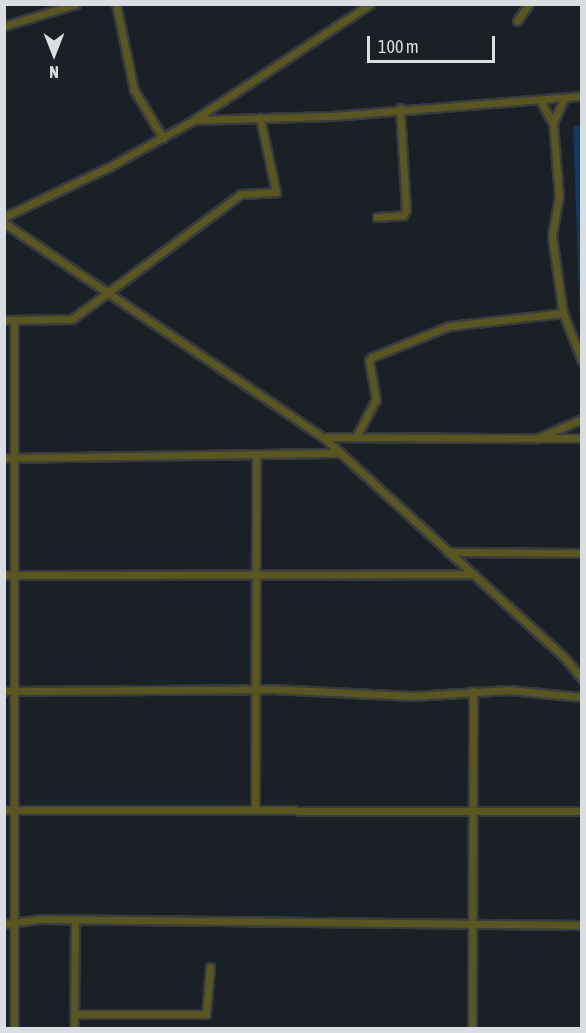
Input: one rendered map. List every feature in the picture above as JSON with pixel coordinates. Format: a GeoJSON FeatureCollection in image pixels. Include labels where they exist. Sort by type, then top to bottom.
{"type":"FeatureCollection","features":[{"type":"Feature","properties":{"kind":"street"},"geometry":{"type":"LineString","coordinates":[[4,26],[76,4]]}},
{"type":"Feature","properties":{"kind":"street"},"geometry":{"type":"LineString","coordinates":[[116,4],[134,90],[163,138]]}},
{"type":"Feature","properties":{"kind":"street"},"geometry":{"type":"LineString","coordinates":[[4,216],[163,138],[370,4]]}},
{"type":"Feature","properties":{"kind":"street"},"geometry":{"type":"LineString","coordinates":[[517,21],[529,4]]}},
{"type":"Feature","properties":{"kind":"street"},"geometry":{"type":"LineString","coordinates":[[192,121],[564,99],[582,96]]}},
{"type":"Feature","properties":{"kind":"street"},"geometry":{"type":"LineString","coordinates":[[553,123],[564,99]]}},
{"type":"Feature","properties":{"kind":"street"},"geometry":{"type":"LineString","coordinates":[[540,100],[553,123],[559,196],[552,236],[563,313],[582,361]]}},
{"type":"Feature","properties":{"kind":"street"},"geometry":{"type":"LineString","coordinates":[[377,217],[402,215],[406,210],[400,108]]}},
{"type":"Feature","properties":{"kind":"street"},"geometry":{"type":"LineString","coordinates":[[4,320],[72,320],[241,194],[276,192],[260,118]]}},
{"type":"Feature","properties":{"kind":"street"},"geometry":{"type":"LineString","coordinates":[[4,223],[255,388],[322,437],[474,574],[582,679]]}},
{"type":"Feature","properties":{"kind":"street"},"geometry":{"type":"LineString","coordinates":[[357,435],[376,400],[369,361],[372,357],[449,326],[563,313]]}},
{"type":"Feature","properties":{"kind":"street"},"geometry":{"type":"LineString","coordinates":[[14,321],[9,458],[14,575],[14,1029]]}},
{"type":"Feature","properties":{"kind":"street"},"geometry":{"type":"LineString","coordinates":[[538,438],[582,419]]}},
{"type":"Feature","properties":{"kind":"street"},"geometry":{"type":"LineString","coordinates":[[322,437],[357,435],[582,438]]}},
{"type":"Feature","properties":{"kind":"street"},"geometry":{"type":"LineString","coordinates":[[9,458],[256,457],[341,453]]}},
{"type":"Feature","properties":{"kind":"street"},"geometry":{"type":"LineString","coordinates":[[255,810],[256,457]]}},
{"type":"Feature","properties":{"kind":"street"},"geometry":{"type":"LineString","coordinates":[[448,552],[582,553]]}},
{"type":"Feature","properties":{"kind":"street"},"geometry":{"type":"LineString","coordinates":[[4,575],[474,574]]}},
{"type":"Feature","properties":{"kind":"street"},"geometry":{"type":"LineString","coordinates":[[4,691],[255,689],[413,696],[509,690],[582,697]]}},
{"type":"Feature","properties":{"kind":"street"},"geometry":{"type":"LineString","coordinates":[[472,1029],[473,691]]}},
{"type":"Feature","properties":{"kind":"street"},"geometry":{"type":"LineString","coordinates":[[4,810],[471,809],[582,811]]}},
{"type":"Feature","properties":{"kind":"street"},"geometry":{"type":"LineString","coordinates":[[4,924],[39,919],[472,926],[582,925]]}},
{"type":"Feature","properties":{"kind":"street"},"geometry":{"type":"LineString","coordinates":[[74,1029],[75,921]]}},
{"type":"Feature","properties":{"kind":"street"},"geometry":{"type":"LineString","coordinates":[[75,1014],[206,1014],[210,967]]}},
{"type":"Feature","properties":{"kind":"shaded area"},"geometry":{"type":"Polygon","coordinates":[[[582,125],[581,350],[573,126],[582,125]]]}}]}
